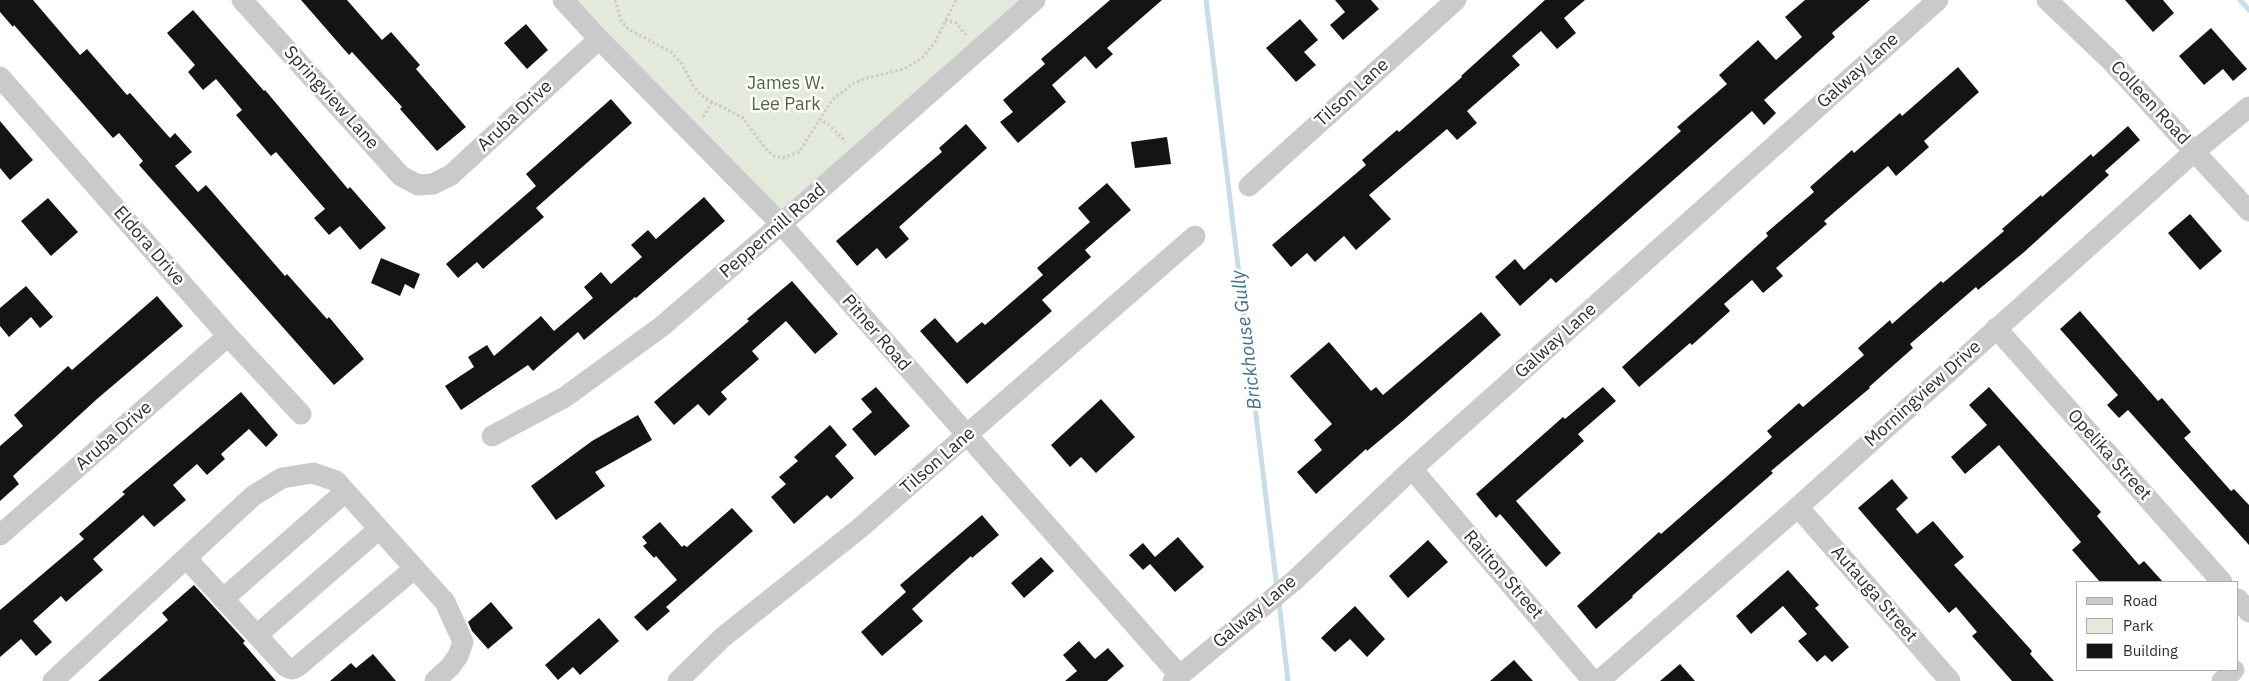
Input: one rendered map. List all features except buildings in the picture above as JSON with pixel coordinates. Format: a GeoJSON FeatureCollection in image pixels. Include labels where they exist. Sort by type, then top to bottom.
{"type":"FeatureCollection","features":[{"type":"Feature","properties":{"kind":"street","name":"Springview Lane"},"geometry":{"type":"LineString","coordinates":[[242,0],[401,176],[418,185],[426,184]]}},
{"type":"Feature","properties":{"kind":"street","name":"Pitner Road"},"geometry":{"type":"LineString","coordinates":[[564,0],[599,40],[781,224],[1176,678]]}},
{"type":"Feature","properties":{"kind":"street","name":"Peppermill Road"},"geometry":{"type":"LineString","coordinates":[[492,436],[573,392],[661,327],[1035,0]]}},
{"type":"Feature","properties":{"kind":"street","name":"Tilson Lane"},"geometry":{"type":"LineString","coordinates":[[1249,186],[1456,0]]}},
{"type":"Feature","properties":{"kind":"street","name":"Galway Lane"},"geometry":{"type":"LineString","coordinates":[[1176,678],[1295,580],[1412,469],[1938,0]]}},
{"type":"Feature","properties":{"kind":"street","name":"Colleen Road"},"geometry":{"type":"LineString","coordinates":[[2047,0],[2111,61],[2196,151],[2249,211]]}},
{"type":"Feature","properties":{"kind":"street","name":"Aruba Drive"},"geometry":{"type":"LineString","coordinates":[[426,184],[433,184],[451,175],[599,40]]}},
{"type":"Feature","properties":{"kind":"street","name":"Eldora Drive"},"geometry":{"type":"LineString","coordinates":[[0,77],[228,336],[301,414]]}},
{"type":"Feature","properties":{"kind":"street","name":"Morningview Drive"},"geometry":{"type":"LineString","coordinates":[[1599,681],[1798,507],[2196,151],[2249,107]]}},
{"type":"Feature","properties":{"kind":"street","name":"Tilson Lane"},"geometry":{"type":"LineString","coordinates":[[678,681],[723,636],[860,528],[967,437],[1195,236]]}},
{"type":"Feature","properties":{"kind":"street","name":"Opelika Street"},"geometry":{"type":"LineString","coordinates":[[1996,328],[2221,581]]}},
{"type":"Feature","properties":{"kind":"street","name":"Aruba Drive"},"geometry":{"type":"LineString","coordinates":[[0,535],[228,336]]}},
{"type":"Feature","properties":{"kind":"street","name":"Railton Street"},"geometry":{"type":"LineString","coordinates":[[1412,469],[1593,681]]}},
{"type":"Feature","properties":{"kind":"street"},"geometry":{"type":"LineString","coordinates":[[53,681],[254,496],[282,478],[313,473],[336,482],[445,602],[463,642],[458,656],[450,667],[434,681]]}},
{"type":"Feature","properties":{"kind":"street"},"geometry":{"type":"LineString","coordinates":[[223,598],[346,492]]}},
{"type":"Feature","properties":{"kind":"street","name":"Autauga Street"},"geometry":{"type":"LineString","coordinates":[[1798,507],[1950,681]]}},
{"type":"Feature","properties":{"kind":"street"},"geometry":{"type":"LineString","coordinates":[[257,635],[379,529]]}},
{"type":"Feature","properties":{"kind":"street"},"geometry":{"type":"LineString","coordinates":[[186,558],[286,666],[292,669],[298,667],[415,568]]}},
{"type":"Feature","properties":{"kind":"street"},"geometry":{"type":"LineString","coordinates":[[2239,601],[2249,612]]}},
{"type":"Feature","properties":{"kind":"street"},"geometry":{"type":"LineString","coordinates":[[2239,666],[2249,656]]}},
{"type":"Feature","properties":{"kind":"street"},"geometry":{"type":"LineString","coordinates":[[2222,681],[2233,671]]}},
{"type":"Feature","properties":{"kind":"path"},"geometry":{"type":"LineString","coordinates":[[615,0],[620,20],[628,30],[671,52],[682,64],[694,87],[712,102],[742,117],[766,149],[774,156],[783,158],[799,152],[806,144],[818,119],[832,100],[854,84],[904,68],[922,58],[935,42],[956,0]]}},
{"type":"Feature","properties":{"kind":"path"},"geometry":{"type":"LineString","coordinates":[[945,20],[956,23],[966,35]]}},
{"type":"Feature","properties":{"kind":"path"},"geometry":{"type":"LineString","coordinates":[[700,121],[712,102]]}},
{"type":"Feature","properties":{"kind":"path"},"geometry":{"type":"LineString","coordinates":[[818,119],[827,123],[846,142]]}},
{"type":"Feature","properties":{"kind":"green space","name":"James W. Lee Park"},"geometry":{"type":"Polygon","coordinates":[[[563,0],[1035,0],[781,224],[563,0]]]}},
{"type":"Feature","properties":{"kind":"waterway","name":"Brickhouse Gully"},"geometry":{"type":"LineString","coordinates":[[1206,0],[1277,589]]}},
{"type":"Feature","properties":{"kind":"waterway"},"geometry":{"type":"LineString","coordinates":[[2240,0],[2249,10]]}},
{"type":"Feature","properties":{"kind":"waterway","name":"Brickhouse Gully"},"geometry":{"type":"LineString","coordinates":[[1279,602],[1288,681]]}}]}
